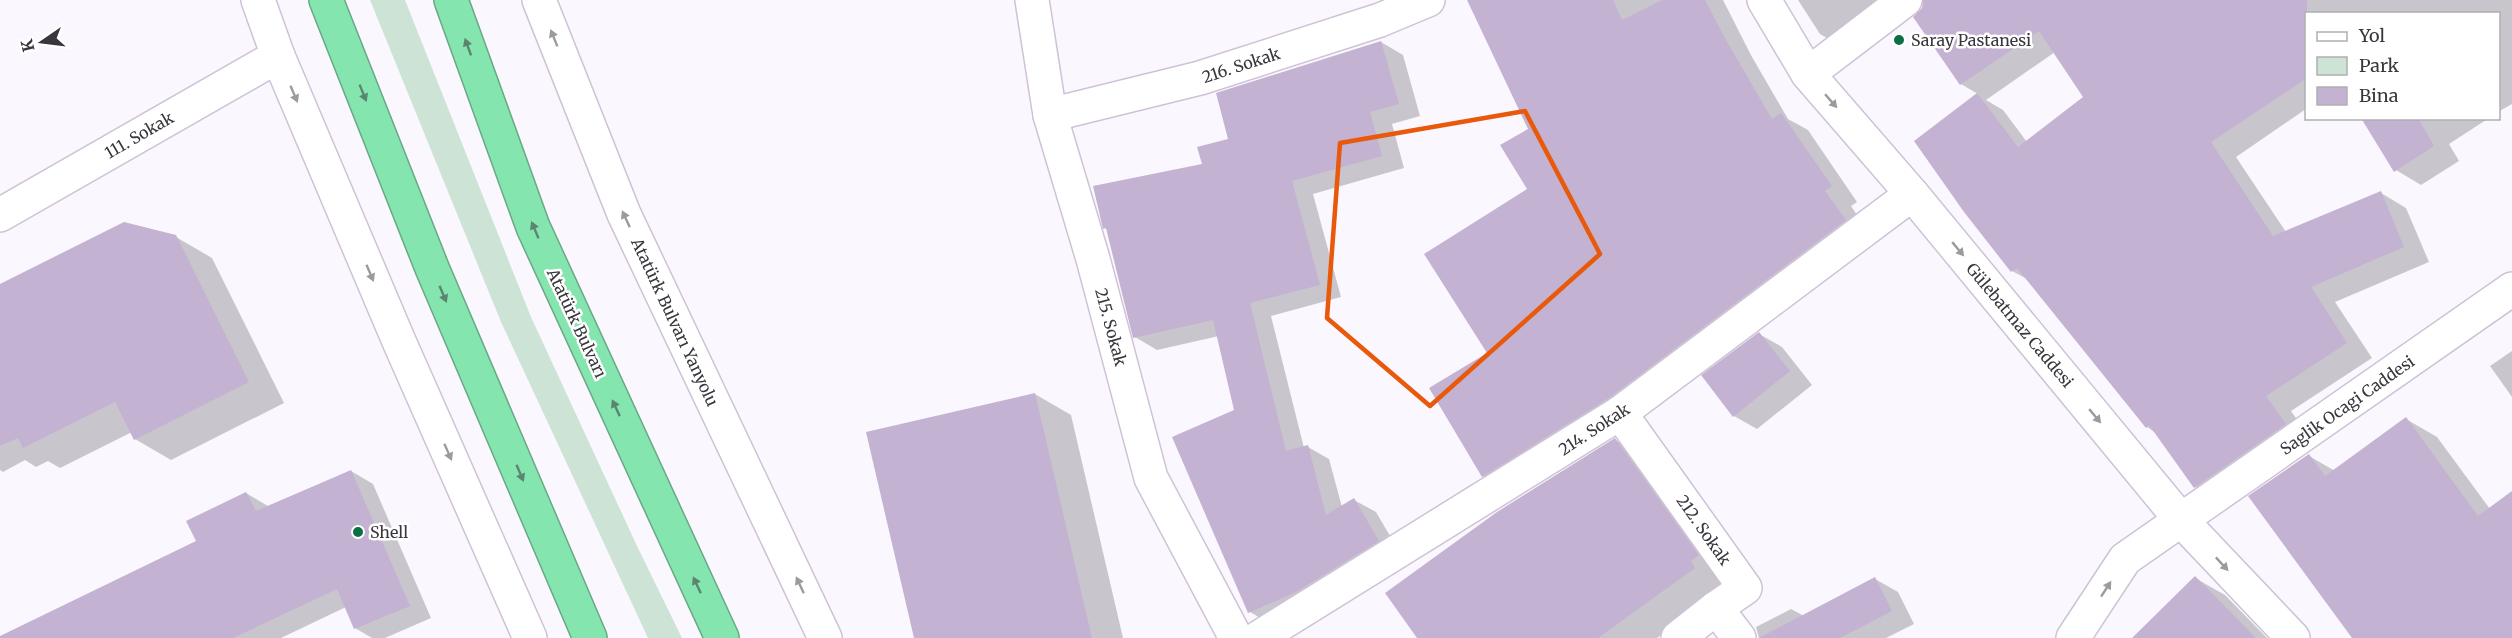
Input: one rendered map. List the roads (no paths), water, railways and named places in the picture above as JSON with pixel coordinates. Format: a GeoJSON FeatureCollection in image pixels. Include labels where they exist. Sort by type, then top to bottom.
{"type":"FeatureCollection","features":[{"type":"Feature","properties":{"kind":"highway"},"geometry":{"type":"LineString","coordinates":[[326,0],[432,268],[590,638]]}},
{"type":"Feature","properties":{"kind":"highway","name":"Atatürk Bulvarı"},"geometry":{"type":"LineString","coordinates":[[451,0],[533,227],[722,638]]}},
{"type":"Feature","properties":{"kind":"street"},"geometry":{"type":"LineString","coordinates":[[258,0],[278,56],[402,350],[530,638]]}},
{"type":"Feature","properties":{"kind":"street","name":"Atatürk Bulvarı Yanyolu"},"geometry":{"type":"LineString","coordinates":[[539,0],[624,214],[825,638]]}},
{"type":"Feature","properties":{"kind":"street","name":"215. Sokak"},"geometry":{"type":"LineString","coordinates":[[1032,0],[1050,115],[1093,259],[1151,478],[1236,638]]}},
{"type":"Feature","properties":{"kind":"street","name":"216. Sokak"},"geometry":{"type":"LineString","coordinates":[[1050,115],[1200,78],[1380,20],[1428,0]]}},
{"type":"Feature","properties":{"kind":"street","name":"Gülebatmaz Caddesi"},"geometry":{"type":"LineString","coordinates":[[1764,0],[1808,74],[1912,194],[2181,520],[2293,638]]}},
{"type":"Feature","properties":{"kind":"street"},"geometry":{"type":"LineString","coordinates":[[1808,74],[1905,0]]}},
{"type":"Feature","properties":{"kind":"street","name":"111. Sokak"},"geometry":{"type":"LineString","coordinates":[[0,215],[278,56]]}},
{"type":"Feature","properties":{"kind":"street","name":"214. Sokak"},"geometry":{"type":"LineString","coordinates":[[1258,638],[1620,414],[1912,194]]}},
{"type":"Feature","properties":{"kind":"street","name":"Saglik Ocagi Caddesi"},"geometry":{"type":"LineString","coordinates":[[2073,638],[2125,559],[2512,289]]}},
{"type":"Feature","properties":{"kind":"street","name":"212. Sokak"},"geometry":{"type":"LineString","coordinates":[[1620,414],[1745,588],[1716,608]]}},
{"type":"Feature","properties":{"kind":"street"},"geometry":{"type":"LineString","coordinates":[[1678,638],[1716,608],[1739,638]]}},
{"type":"Feature","properties":{"kind":"place","name":"Saray Pastanesi"},"geometry":{"type":"Point","coordinates":[1899,40]}},
{"type":"Feature","properties":{"kind":"place","name":"Shell"},"geometry":{"type":"Point","coordinates":[358,532]}}]}
